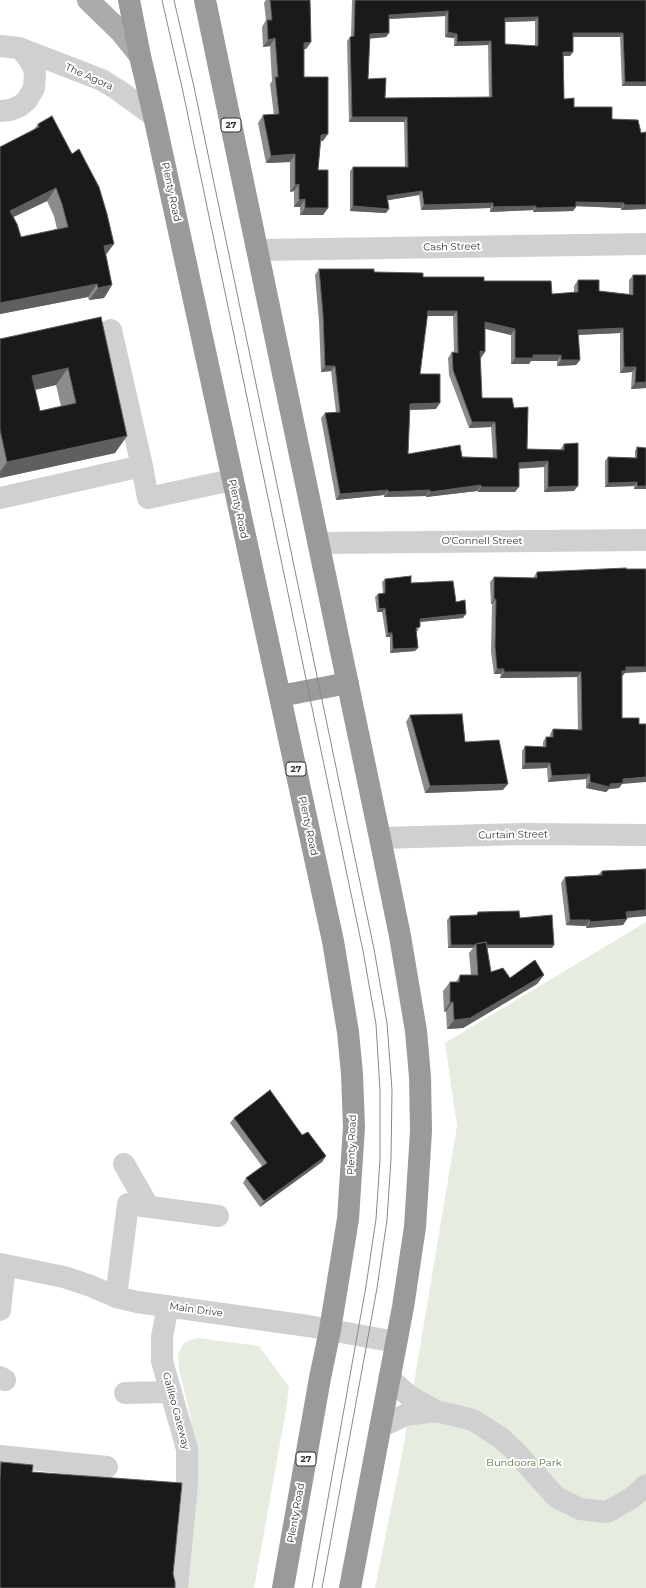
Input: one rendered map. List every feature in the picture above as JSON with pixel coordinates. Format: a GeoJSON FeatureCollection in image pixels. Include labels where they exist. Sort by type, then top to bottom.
{"type":"FeatureCollection","features":[{"type":"Feature","properties":{"kind":"highway","name":"Plenty Road"},"geometry":{"type":"LineString","coordinates":[[129,0],[333,941],[348,1032],[352,1074],[354,1127],[348,1218],[330,1330],[320,1378],[283,1588]]}},
{"type":"Feature","properties":{"kind":"highway","name":"27"},"geometry":{"type":"LineString","coordinates":[[205,0],[259,250],[400,936],[415,1024],[420,1077],[421,1131],[415,1227],[403,1307],[350,1588]]}},
{"type":"Feature","properties":{"kind":"highway"},"geometry":{"type":"LineString","coordinates":[[280,696],[348,683]]}},
{"type":"Feature","properties":{"kind":"main road"},"geometry":{"type":"LineString","coordinates":[[88,0],[120,30],[140,56]]}},
{"type":"Feature","properties":{"kind":"street","name":"The Agora"},"geometry":{"type":"LineString","coordinates":[[0,111],[10,110],[20,106],[27,100],[34,88],[35,73],[27,56],[9,47]]}},
{"type":"Feature","properties":{"kind":"street","name":"The Agora"},"geometry":{"type":"LineString","coordinates":[[9,47],[102,80],[154,116]]}},
{"type":"Feature","properties":{"kind":"street","name":"Cash Street"},"geometry":{"type":"LineString","coordinates":[[259,250],[646,244]]}},
{"type":"Feature","properties":{"kind":"street"},"geometry":{"type":"LineString","coordinates":[[111,330],[148,498],[232,480]]}},
{"type":"Feature","properties":{"kind":"street"},"geometry":{"type":"LineString","coordinates":[[0,498],[142,466]]}},
{"type":"Feature","properties":{"kind":"street","name":"O'Connell Street"},"geometry":{"type":"LineString","coordinates":[[319,543],[646,540]]}},
{"type":"Feature","properties":{"kind":"street","name":"Curtain Street"},"geometry":{"type":"LineString","coordinates":[[380,838],[521,834],[646,835]]}},
{"type":"Feature","properties":{"kind":"street"},"geometry":{"type":"LineString","coordinates":[[124,1164],[148,1206]]}},
{"type":"Feature","properties":{"kind":"street"},"geometry":{"type":"LineString","coordinates":[[116,1297],[128,1204],[218,1216]]}},
{"type":"Feature","properties":{"kind":"street"},"geometry":{"type":"LineString","coordinates":[[0,1310],[3,1265]]}},
{"type":"Feature","properties":{"kind":"street","name":"Main Drive"},"geometry":{"type":"LineString","coordinates":[[3,1265],[64,1277],[91,1286],[116,1297],[138,1302],[330,1330],[396,1342]]}},
{"type":"Feature","properties":{"kind":"street","name":"Galileo Gateway"},"geometry":{"type":"LineString","coordinates":[[168,1306],[162,1338],[162,1361],[187,1449],[187,1484],[177,1588]]}},
{"type":"Feature","properties":{"kind":"street"},"geometry":{"type":"LineString","coordinates":[[389,1378],[408,1396],[436,1411],[473,1420],[501,1438],[515,1451],[556,1498],[580,1509],[607,1512],[632,1498],[646,1485]]}},
{"type":"Feature","properties":{"kind":"street"},"geometry":{"type":"LineString","coordinates":[[124,1393],[172,1392]]}},
{"type":"Feature","properties":{"kind":"street"},"geometry":{"type":"LineString","coordinates":[[380,1427],[405,1415],[436,1411]]}},
{"type":"Feature","properties":{"kind":"street"},"geometry":{"type":"LineString","coordinates":[[0,1456],[107,1467]]}},
{"type":"Feature","properties":{"kind":"green space","name":"Bundoora Park"},"geometry":{"type":"Polygon","coordinates":[[[646,922],[646,1588],[375,1588],[403,1449],[457,1126],[445,1043],[646,922]]]}},
{"type":"Feature","properties":{"kind":"green space"},"geometry":{"type":"Polygon","coordinates":[[[197,1338],[259,1346],[289,1387],[254,1588],[182,1588],[192,1431],[191,1418],[179,1369],[178,1355],[185,1342],[197,1338]]]}},
{"type":"Feature","properties":{"kind":"building"},"geometry":{"type":"Polygon","coordinates":[[[270,0],[310,0],[311,42],[304,43],[304,77],[328,77],[328,134],[321,135],[318,170],[328,170],[328,208],[305,208],[305,199],[299,200],[299,184],[295,185],[295,154],[271,156],[263,115],[279,114],[275,77],[278,77],[275,38],[268,40],[267,20],[272,20],[270,0]]]}},
{"type":"Feature","properties":{"kind":"building"},"geometry":{"type":"Polygon","coordinates":[[[355,0],[646,0],[646,82],[625,82],[623,33],[573,33],[573,52],[563,52],[564,99],[574,98],[574,107],[612,107],[612,119],[638,120],[641,133],[646,132],[646,205],[576,202],[576,207],[536,208],[536,206],[493,207],[493,203],[424,205],[422,191],[387,196],[389,209],[353,206],[353,167],[408,167],[407,117],[352,117],[350,37],[354,36],[355,0]],[[448,11],[389,15],[389,33],[370,34],[368,79],[386,78],[385,98],[492,97],[491,41],[457,42],[457,34],[448,32],[448,11]],[[538,17],[505,18],[505,44],[538,46],[538,17]]]}},
{"type":"Feature","properties":{"kind":"building"},"geometry":{"type":"Polygon","coordinates":[[[52,116],[72,154],[79,149],[99,187],[114,244],[104,246],[112,285],[98,288],[97,284],[0,303],[0,147],[39,127],[38,124],[52,116]],[[56,188],[10,211],[17,224],[21,237],[68,227],[56,188]]]}},
{"type":"Feature","properties":{"kind":"building"},"geometry":{"type":"Polygon","coordinates":[[[319,269],[374,269],[374,272],[423,273],[423,277],[484,277],[484,281],[551,281],[552,294],[578,292],[578,280],[599,280],[599,291],[633,295],[633,275],[646,275],[646,382],[635,383],[636,367],[624,367],[623,328],[578,330],[580,360],[561,360],[561,355],[533,355],[533,358],[515,358],[515,329],[485,322],[485,352],[480,351],[482,398],[512,398],[514,408],[528,407],[527,449],[564,450],[564,444],[578,443],[578,486],[548,487],[548,461],[519,463],[519,487],[481,487],[481,485],[430,492],[430,490],[388,492],[388,490],[340,494],[325,413],[340,412],[335,366],[325,366],[319,269]],[[428,311],[420,374],[440,374],[440,403],[410,404],[408,454],[460,445],[462,457],[497,458],[495,422],[472,422],[453,370],[452,352],[458,353],[457,311],[428,311]]]}},
{"type":"Feature","properties":{"kind":"building"},"geometry":{"type":"Polygon","coordinates":[[[101,317],[127,436],[7,462],[0,430],[0,339],[101,317]],[[68,368],[32,376],[40,411],[76,403],[68,368]]]}},
{"type":"Feature","properties":{"kind":"building"},"geometry":{"type":"Polygon","coordinates":[[[637,447],[646,448],[646,486],[637,486],[637,482],[608,483],[608,457],[637,458],[637,447]]]}},
{"type":"Feature","properties":{"kind":"building"},"geometry":{"type":"Polygon","coordinates":[[[626,568],[646,569],[646,667],[626,667],[626,671],[622,671],[622,718],[639,718],[639,724],[646,724],[646,777],[623,779],[623,783],[610,784],[610,787],[590,782],[590,774],[552,776],[550,763],[525,763],[525,746],[546,747],[546,737],[553,737],[553,729],[582,730],[581,672],[504,672],[504,669],[497,669],[495,646],[496,599],[494,599],[494,577],[537,578],[537,572],[626,568]]]}},
{"type":"Feature","properties":{"kind":"building"},"geometry":{"type":"Polygon","coordinates":[[[411,576],[411,583],[453,581],[456,602],[465,600],[466,614],[420,619],[420,627],[416,628],[418,648],[393,649],[392,633],[388,633],[385,608],[379,609],[378,594],[385,593],[385,579],[411,576]]]}},
{"type":"Feature","properties":{"kind":"building"},"geometry":{"type":"Polygon","coordinates":[[[462,714],[465,742],[499,740],[508,784],[430,786],[410,715],[462,714]]]}},
{"type":"Feature","properties":{"kind":"building"},"geometry":{"type":"Polygon","coordinates":[[[646,869],[646,910],[626,912],[627,919],[590,922],[590,920],[570,920],[565,877],[602,875],[602,871],[646,869]]]}},
{"type":"Feature","properties":{"kind":"building"},"geometry":{"type":"Polygon","coordinates":[[[519,911],[520,918],[552,915],[554,945],[487,945],[486,942],[475,945],[451,945],[450,916],[477,915],[478,912],[519,911]]]}},
{"type":"Feature","properties":{"kind":"building"},"geometry":{"type":"Polygon","coordinates":[[[486,942],[491,972],[503,968],[510,978],[535,960],[544,975],[470,1018],[454,1020],[453,1002],[450,1002],[450,982],[459,982],[460,975],[478,975],[476,944],[486,942]]]}},
{"type":"Feature","properties":{"kind":"building"},"geometry":{"type":"Polygon","coordinates":[[[270,1090],[302,1135],[308,1132],[326,1156],[264,1201],[246,1178],[267,1163],[234,1118],[270,1090]]]}},
{"type":"Feature","properties":{"kind":"building"},"geometry":{"type":"Polygon","coordinates":[[[1,1462],[33,1465],[32,1472],[182,1483],[173,1574],[175,1588],[0,1588],[1,1462]]]}},
{"type":"Feature","properties":{"kind":"tram line"},"geometry":{"type":"LineString","coordinates":[[162,0],[183,92],[363,951],[376,1024],[380,1091],[380,1159],[376,1219],[366,1286],[312,1588]]}},
{"type":"Feature","properties":{"kind":"tram line"},"geometry":{"type":"LineString","coordinates":[[174,0],[194,87],[374,949],[387,1023],[392,1090],[391,1159],[387,1220],[377,1288],[322,1588]]}}]}
